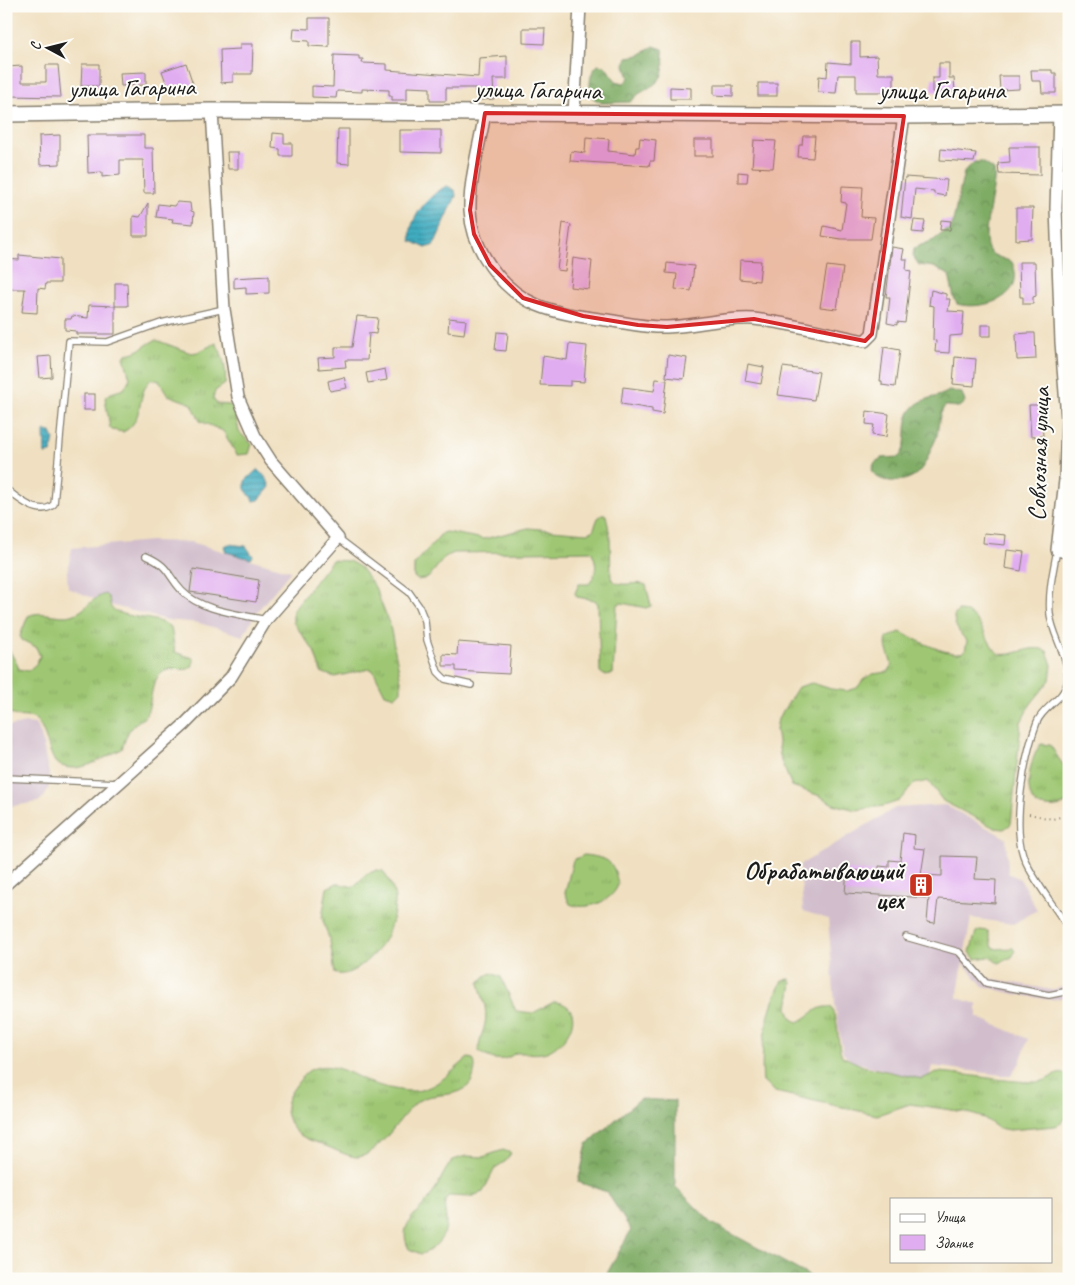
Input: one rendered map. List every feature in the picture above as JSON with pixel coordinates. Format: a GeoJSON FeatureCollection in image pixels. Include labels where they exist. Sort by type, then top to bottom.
{"type":"FeatureCollection","features":[{"type":"Feature","properties":{"kind":"main road","name":"улица Гагарина"},"geometry":{"type":"LineString","coordinates":[[6,114],[212,111],[904,116],[1064,114]]}},
{"type":"Feature","properties":{"kind":"street"},"geometry":{"type":"LineString","coordinates":[[574,114],[580,6]]}},
{"type":"Feature","properties":{"kind":"street"},"geometry":{"type":"LineString","coordinates":[[6,884],[184,726],[231,677],[266,620],[338,538],[271,461],[255,436],[238,397],[224,309],[212,111]]}},
{"type":"Feature","properties":{"kind":"street"},"geometry":{"type":"LineString","coordinates":[[485,113],[470,210],[474,234],[490,265],[523,298],[539,306],[583,316],[638,325],[667,327],[727,319],[754,320],[865,341],[872,334],[904,116]]}},
{"type":"Feature","properties":{"kind":"street","name":"Совхозная улица"},"geometry":{"type":"LineString","coordinates":[[1056,550],[1065,480],[1067,418],[1061,342],[1056,208],[1064,114]]}},
{"type":"Feature","properties":{"kind":"street"},"geometry":{"type":"LineString","coordinates":[[1056,550],[1069,553]]}},
{"type":"Feature","properties":{"kind":"lane"},"geometry":{"type":"LineString","coordinates":[[6,489],[26,504],[51,508],[54,504],[68,341],[107,342],[161,323],[224,309]]}},
{"type":"Feature","properties":{"kind":"lane"},"geometry":{"type":"LineString","coordinates":[[338,538],[409,592],[419,606],[425,620],[427,640],[438,672],[445,679],[470,685]]}},
{"type":"Feature","properties":{"kind":"lane","name":"Совхозная улица"},"geometry":{"type":"LineString","coordinates":[[1056,550],[1051,580],[1050,615],[1063,655],[1067,682],[1064,690],[1038,718],[1027,747],[1020,810],[1019,839],[1023,857],[1069,929]]}},
{"type":"Feature","properties":{"kind":"lane"},"geometry":{"type":"LineString","coordinates":[[146,556],[168,569],[182,591],[202,604],[266,620]]}},
{"type":"Feature","properties":{"kind":"lane"},"geometry":{"type":"LineString","coordinates":[[6,778],[120,783]]}},
{"type":"Feature","properties":{"kind":"lane"},"geometry":{"type":"LineString","coordinates":[[906,937],[959,952],[986,983],[1050,995],[1069,991]]}},
{"type":"Feature","properties":{"kind":"path"},"geometry":{"type":"LineString","coordinates":[[1020,810],[1052,819],[1069,814]]}},
{"type":"Feature","properties":{"kind":"highlighted area"},"geometry":{"type":"Polygon","coordinates":[[[485,113],[904,116],[872,334],[865,341],[754,319],[667,327],[638,325],[583,316],[523,298],[490,265],[474,234],[470,210],[485,113]]]}},
{"type":"Feature","properties":{"kind":"shaded area"},"geometry":{"type":"Polygon","coordinates":[[[151,541],[191,542],[291,571],[255,614],[243,636],[199,623],[167,620],[110,605],[68,588],[67,572],[72,548],[151,541]]]}},
{"type":"Feature","properties":{"kind":"shaded area"},"geometry":{"type":"Polygon","coordinates":[[[26,723],[35,724],[41,735],[49,774],[49,786],[45,796],[38,802],[6,807],[6,727],[26,723]]]}},
{"type":"Feature","properties":{"kind":"shaded area"},"geometry":{"type":"Polygon","coordinates":[[[945,805],[1006,838],[1008,873],[1020,879],[1037,910],[1013,924],[971,918],[965,952],[989,978],[1051,990],[1069,985],[1069,996],[1052,1000],[1014,994],[983,986],[963,963],[957,998],[977,1004],[977,1017],[1028,1039],[1020,1063],[1010,1076],[932,1066],[928,1082],[852,1061],[843,1053],[835,1004],[828,919],[803,911],[800,865],[895,808],[945,805]]]}},
{"type":"Feature","properties":{"kind":"green space"},"geometry":{"type":"Polygon","coordinates":[[[654,46],[663,49],[664,58],[662,76],[655,84],[630,102],[602,103],[593,98],[590,90],[590,80],[598,65],[605,66],[616,81],[624,83],[629,78],[625,65],[627,57],[640,55],[654,46]]]}},
{"type":"Feature","properties":{"kind":"green space"},"geometry":{"type":"Polygon","coordinates":[[[974,162],[983,162],[994,170],[987,225],[987,245],[992,254],[1012,262],[1015,274],[1014,284],[1008,293],[1000,299],[990,303],[967,306],[957,304],[949,275],[934,267],[919,265],[913,256],[914,248],[934,240],[952,226],[964,172],[974,162]]]}},
{"type":"Feature","properties":{"kind":"green space"},"geometry":{"type":"Polygon","coordinates":[[[156,340],[191,353],[198,352],[216,343],[224,363],[225,384],[215,391],[213,399],[217,404],[230,405],[235,410],[239,432],[252,444],[249,454],[237,455],[223,431],[200,421],[192,404],[168,395],[159,381],[152,379],[144,391],[138,414],[130,427],[123,432],[110,428],[105,398],[111,393],[124,389],[130,378],[124,357],[126,354],[136,352],[156,340]]]}},
{"type":"Feature","properties":{"kind":"green space"},"geometry":{"type":"Polygon","coordinates":[[[949,391],[962,393],[965,402],[961,406],[945,406],[943,409],[936,439],[925,463],[917,474],[898,481],[886,481],[876,476],[872,469],[875,462],[882,458],[899,457],[903,451],[908,417],[916,405],[949,391]]]}},
{"type":"Feature","properties":{"kind":"green space"},"geometry":{"type":"Polygon","coordinates":[[[606,515],[610,536],[611,578],[615,582],[623,584],[637,583],[646,585],[651,606],[646,608],[622,603],[617,605],[613,674],[604,675],[600,672],[598,604],[595,600],[577,597],[575,593],[579,584],[589,584],[594,576],[596,564],[591,551],[454,553],[445,557],[428,578],[418,580],[414,577],[414,565],[442,533],[446,532],[484,539],[528,528],[587,533],[593,531],[598,518],[606,515]]]}},
{"type":"Feature","properties":{"kind":"green space"},"geometry":{"type":"Polygon","coordinates":[[[332,560],[349,561],[360,567],[375,587],[390,626],[401,681],[401,691],[395,697],[385,694],[373,670],[369,669],[334,677],[321,672],[314,651],[293,622],[293,610],[332,560]]]}},
{"type":"Feature","properties":{"kind":"green space"},"geometry":{"type":"Polygon","coordinates":[[[105,594],[109,598],[111,608],[118,612],[156,620],[171,627],[175,652],[193,658],[194,661],[189,669],[167,670],[159,676],[153,686],[146,715],[130,730],[122,749],[89,765],[72,768],[55,762],[43,731],[35,719],[14,715],[7,709],[6,639],[19,669],[28,671],[36,664],[40,656],[36,647],[22,640],[20,636],[28,616],[39,613],[61,616],[72,615],[105,594]]]}},
{"type":"Feature","properties":{"kind":"green space"},"geometry":{"type":"Polygon","coordinates":[[[958,611],[966,612],[977,621],[999,654],[1041,649],[1047,651],[1052,665],[1050,680],[1030,705],[1021,722],[1011,824],[1004,829],[995,828],[943,801],[928,781],[914,784],[899,801],[884,806],[856,810],[833,804],[820,796],[792,786],[781,761],[776,729],[778,719],[798,687],[812,683],[831,689],[847,691],[857,688],[864,679],[873,674],[888,672],[892,666],[887,649],[887,638],[900,632],[942,651],[959,653],[965,651],[967,641],[958,630],[954,620],[954,616],[958,611]]]}},
{"type":"Feature","properties":{"kind":"green space"},"geometry":{"type":"Polygon","coordinates":[[[1041,744],[1050,745],[1069,769],[1069,801],[1058,807],[1037,805],[1030,795],[1030,772],[1034,756],[1041,744]]]}},
{"type":"Feature","properties":{"kind":"green space"},"geometry":{"type":"Polygon","coordinates":[[[584,855],[599,857],[612,865],[618,885],[610,896],[598,904],[576,906],[570,904],[565,893],[573,860],[584,855]]]}},
{"type":"Feature","properties":{"kind":"green space"},"geometry":{"type":"Polygon","coordinates":[[[377,870],[383,871],[391,884],[395,904],[392,922],[382,944],[361,966],[347,973],[335,973],[330,941],[322,918],[327,888],[337,883],[353,887],[367,874],[377,870]]]}},
{"type":"Feature","properties":{"kind":"green space"},"geometry":{"type":"Polygon","coordinates":[[[980,930],[988,931],[992,946],[996,949],[1013,948],[1015,952],[1012,957],[999,963],[989,957],[975,959],[970,952],[976,932],[980,930]]]}},
{"type":"Feature","properties":{"kind":"green space"},"geometry":{"type":"Polygon","coordinates":[[[491,973],[501,977],[516,1011],[533,1013],[554,1002],[564,1004],[570,1009],[573,1015],[572,1023],[564,1039],[557,1046],[541,1053],[515,1053],[502,1059],[488,1057],[479,1052],[486,1014],[479,983],[485,976],[491,973]]]}},
{"type":"Feature","properties":{"kind":"green space"},"geometry":{"type":"Polygon","coordinates":[[[790,979],[792,983],[788,1008],[792,1019],[798,1022],[823,1007],[832,1008],[842,1056],[863,1066],[922,1079],[937,1072],[1037,1082],[1057,1074],[1065,1074],[1069,1076],[1070,1098],[1066,1118],[1055,1126],[1010,1130],[998,1128],[984,1118],[965,1112],[910,1104],[877,1115],[775,1092],[763,1082],[762,1056],[768,1016],[772,1004],[783,980],[790,979]]]}},
{"type":"Feature","properties":{"kind":"green space"},"geometry":{"type":"Polygon","coordinates":[[[468,1058],[473,1059],[475,1068],[470,1083],[465,1089],[449,1094],[431,1096],[417,1102],[381,1143],[365,1155],[357,1157],[349,1155],[301,1136],[290,1124],[286,1111],[287,1100],[301,1078],[310,1070],[318,1067],[334,1067],[374,1084],[397,1090],[411,1091],[427,1088],[434,1084],[468,1058]]]}},
{"type":"Feature","properties":{"kind":"green space"},"geometry":{"type":"Polygon","coordinates":[[[640,1099],[675,1101],[675,1186],[712,1223],[815,1279],[604,1279],[631,1230],[607,1192],[578,1182],[587,1144],[640,1099]]]}},
{"type":"Feature","properties":{"kind":"green space"},"geometry":{"type":"Polygon","coordinates":[[[503,1150],[511,1153],[506,1161],[495,1168],[483,1192],[470,1197],[448,1196],[445,1206],[444,1234],[438,1243],[430,1250],[421,1254],[409,1249],[405,1233],[407,1226],[431,1196],[453,1160],[466,1156],[483,1157],[503,1150]]]}},
{"type":"Feature","properties":{"kind":"water"},"geometry":{"type":"Polygon","coordinates":[[[447,186],[455,190],[456,196],[434,245],[426,248],[411,241],[412,225],[421,209],[427,201],[447,186]]]}},
{"type":"Feature","properties":{"kind":"water"},"geometry":{"type":"Polygon","coordinates":[[[44,432],[51,432],[54,439],[51,453],[45,454],[44,432]]]}},
{"type":"Feature","properties":{"kind":"water"},"geometry":{"type":"Polygon","coordinates":[[[258,469],[267,479],[270,487],[259,500],[254,501],[245,489],[245,481],[258,469]]]}},
{"type":"Feature","properties":{"kind":"water"},"geometry":{"type":"Polygon","coordinates":[[[229,544],[246,546],[253,556],[251,559],[226,552],[224,546],[229,544]]]}},
{"type":"Feature","properties":{"kind":"building"},"geometry":{"type":"Polygon","coordinates":[[[309,18],[329,18],[329,47],[309,46],[309,41],[293,40],[294,28],[309,29],[309,18]]]}},
{"type":"Feature","properties":{"kind":"building"},"geometry":{"type":"Polygon","coordinates":[[[523,28],[545,28],[544,44],[523,43],[523,28]]]}},
{"type":"Feature","properties":{"kind":"building"},"geometry":{"type":"Polygon","coordinates":[[[851,42],[860,42],[860,57],[877,56],[878,74],[894,74],[894,92],[856,92],[856,75],[838,75],[836,93],[818,92],[819,76],[827,77],[828,62],[851,64],[851,42]]]}},
{"type":"Feature","properties":{"kind":"building"},"geometry":{"type":"Polygon","coordinates":[[[240,44],[253,44],[252,74],[233,74],[233,82],[221,83],[220,50],[240,49],[240,44]]]}},
{"type":"Feature","properties":{"kind":"building"},"geometry":{"type":"Polygon","coordinates":[[[334,55],[359,56],[359,59],[363,59],[362,63],[387,64],[387,70],[478,77],[479,58],[507,56],[507,79],[493,79],[494,99],[480,100],[479,92],[475,92],[475,88],[446,88],[446,101],[430,101],[430,88],[407,87],[407,100],[392,100],[392,96],[389,96],[389,90],[362,89],[362,92],[337,91],[336,98],[312,97],[312,86],[333,87],[334,55]]]}},
{"type":"Feature","properties":{"kind":"building"},"geometry":{"type":"Polygon","coordinates":[[[186,63],[194,87],[180,91],[178,85],[168,88],[162,71],[186,63]]]}},
{"type":"Feature","properties":{"kind":"building"},"geometry":{"type":"Polygon","coordinates":[[[939,63],[949,63],[949,78],[954,78],[955,92],[932,92],[932,78],[939,78],[939,63]]]}},
{"type":"Feature","properties":{"kind":"building"},"geometry":{"type":"Polygon","coordinates":[[[82,64],[99,64],[99,86],[81,86],[82,64]]]}},
{"type":"Feature","properties":{"kind":"building"},"geometry":{"type":"Polygon","coordinates":[[[46,65],[58,65],[61,97],[8,96],[7,67],[22,66],[22,82],[46,82],[46,65]]]}},
{"type":"Feature","properties":{"kind":"building"},"geometry":{"type":"Polygon","coordinates":[[[1031,70],[1052,70],[1052,73],[1056,73],[1056,93],[1042,93],[1041,81],[1032,81],[1031,70]]]}},
{"type":"Feature","properties":{"kind":"building"},"geometry":{"type":"Polygon","coordinates":[[[146,72],[146,85],[121,86],[120,73],[146,72]]]}},
{"type":"Feature","properties":{"kind":"building"},"geometry":{"type":"Polygon","coordinates":[[[999,76],[1019,76],[1019,89],[1000,90],[999,76]]]}},
{"type":"Feature","properties":{"kind":"building"},"geometry":{"type":"Polygon","coordinates":[[[758,83],[777,83],[777,96],[758,96],[758,83]]]}},
{"type":"Feature","properties":{"kind":"building"},"geometry":{"type":"Polygon","coordinates":[[[714,85],[733,85],[733,96],[714,95],[714,85]]]}},
{"type":"Feature","properties":{"kind":"building"},"geometry":{"type":"Polygon","coordinates":[[[670,87],[691,88],[691,99],[670,99],[670,87]]]}},
{"type":"Feature","properties":{"kind":"building"},"geometry":{"type":"Polygon","coordinates":[[[338,129],[349,129],[349,164],[337,163],[338,129]]]}},
{"type":"Feature","properties":{"kind":"building"},"geometry":{"type":"Polygon","coordinates":[[[400,130],[441,130],[441,153],[400,152],[400,130]]]}},
{"type":"Feature","properties":{"kind":"building"},"geometry":{"type":"Polygon","coordinates":[[[273,133],[284,134],[284,143],[292,143],[292,156],[280,156],[280,149],[272,148],[273,133]]]}},
{"type":"Feature","properties":{"kind":"building"},"geometry":{"type":"Polygon","coordinates":[[[60,135],[60,164],[40,165],[39,136],[60,135]]]}},
{"type":"Feature","properties":{"kind":"building"},"geometry":{"type":"Polygon","coordinates":[[[87,135],[144,135],[144,148],[153,148],[154,193],[144,193],[143,160],[120,160],[120,175],[102,177],[102,172],[88,173],[87,135]]]}},
{"type":"Feature","properties":{"kind":"building"},"geometry":{"type":"Polygon","coordinates":[[[803,136],[815,136],[813,158],[798,157],[799,145],[802,145],[803,136]]]}},
{"type":"Feature","properties":{"kind":"building"},"geometry":{"type":"Polygon","coordinates":[[[586,137],[609,139],[608,151],[635,154],[636,147],[639,147],[640,138],[656,140],[654,161],[650,161],[649,166],[570,161],[571,151],[585,153],[586,137]]]}},
{"type":"Feature","properties":{"kind":"building"},"geometry":{"type":"Polygon","coordinates":[[[694,140],[713,140],[713,156],[694,156],[694,140]]]}},
{"type":"Feature","properties":{"kind":"building"},"geometry":{"type":"Polygon","coordinates":[[[754,140],[776,141],[773,168],[752,167],[754,140]]]}},
{"type":"Feature","properties":{"kind":"building"},"geometry":{"type":"Polygon","coordinates":[[[1009,147],[1040,147],[1040,175],[999,174],[998,163],[1010,162],[1009,147]]]}},
{"type":"Feature","properties":{"kind":"building"},"geometry":{"type":"Polygon","coordinates":[[[941,149],[976,153],[974,162],[940,160],[941,149]]]}},
{"type":"Feature","properties":{"kind":"building"},"geometry":{"type":"Polygon","coordinates":[[[227,152],[238,152],[238,169],[228,169],[227,152]]]}},
{"type":"Feature","properties":{"kind":"building"},"geometry":{"type":"Polygon","coordinates":[[[738,172],[748,173],[747,182],[738,182],[738,172]]]}},
{"type":"Feature","properties":{"kind":"building"},"geometry":{"type":"Polygon","coordinates":[[[905,177],[947,180],[945,196],[934,194],[934,191],[915,189],[912,219],[901,217],[905,177]]]}},
{"type":"Feature","properties":{"kind":"building"},"geometry":{"type":"Polygon","coordinates":[[[842,186],[863,187],[861,217],[874,218],[871,239],[841,239],[822,236],[824,226],[842,230],[846,203],[841,202],[842,186]]]}},
{"type":"Feature","properties":{"kind":"building"},"geometry":{"type":"Polygon","coordinates":[[[177,202],[190,203],[191,211],[194,212],[193,224],[172,222],[173,219],[156,217],[158,204],[174,206],[177,202]]]}},
{"type":"Feature","properties":{"kind":"building"},"geometry":{"type":"Polygon","coordinates":[[[148,203],[148,236],[133,236],[133,216],[140,217],[148,203]]]}},
{"type":"Feature","properties":{"kind":"building"},"geometry":{"type":"Polygon","coordinates":[[[1016,208],[1033,208],[1032,239],[1016,240],[1016,208]]]}},
{"type":"Feature","properties":{"kind":"building"},"geometry":{"type":"Polygon","coordinates":[[[914,220],[925,221],[923,233],[912,232],[914,220]]]}},
{"type":"Feature","properties":{"kind":"building"},"geometry":{"type":"Polygon","coordinates":[[[941,220],[951,221],[950,230],[940,230],[941,220]]]}},
{"type":"Feature","properties":{"kind":"building"},"geometry":{"type":"Polygon","coordinates":[[[563,223],[571,225],[565,271],[557,270],[563,223]]]}},
{"type":"Feature","properties":{"kind":"building"},"geometry":{"type":"Polygon","coordinates":[[[892,247],[904,249],[902,259],[907,259],[906,270],[911,271],[905,323],[897,322],[897,325],[887,323],[890,297],[886,297],[892,247]]]}},
{"type":"Feature","properties":{"kind":"building"},"geometry":{"type":"Polygon","coordinates":[[[19,255],[60,259],[60,283],[46,283],[45,289],[38,288],[37,313],[22,312],[25,289],[6,289],[6,259],[19,260],[19,255]]]}},
{"type":"Feature","properties":{"kind":"building"},"geometry":{"type":"Polygon","coordinates":[[[573,258],[592,261],[589,289],[570,287],[573,258]]]}},
{"type":"Feature","properties":{"kind":"building"},"geometry":{"type":"Polygon","coordinates":[[[740,260],[761,261],[759,281],[739,279],[740,260]]]}},
{"type":"Feature","properties":{"kind":"building"},"geometry":{"type":"Polygon","coordinates":[[[1019,262],[1035,262],[1036,296],[1033,297],[1033,304],[1023,304],[1023,297],[1020,297],[1019,262]]]}},
{"type":"Feature","properties":{"kind":"building"},"geometry":{"type":"Polygon","coordinates":[[[667,263],[694,266],[691,291],[675,289],[677,274],[666,273],[667,263]]]}},
{"type":"Feature","properties":{"kind":"building"},"geometry":{"type":"Polygon","coordinates":[[[827,266],[843,268],[837,309],[820,307],[827,266]]]}},
{"type":"Feature","properties":{"kind":"building"},"geometry":{"type":"Polygon","coordinates":[[[269,276],[269,293],[246,294],[246,287],[234,288],[234,278],[269,276]]]}},
{"type":"Feature","properties":{"kind":"building"},"geometry":{"type":"Polygon","coordinates":[[[115,283],[127,283],[128,306],[115,306],[115,283]]]}},
{"type":"Feature","properties":{"kind":"building"},"geometry":{"type":"Polygon","coordinates":[[[931,290],[946,294],[946,299],[950,299],[948,311],[964,312],[962,335],[950,336],[949,353],[935,352],[936,341],[933,340],[934,306],[929,305],[931,290]]]}},
{"type":"Feature","properties":{"kind":"building"},"geometry":{"type":"Polygon","coordinates":[[[89,305],[115,306],[115,334],[76,334],[76,331],[65,330],[65,319],[71,319],[72,316],[88,318],[89,305]]]}},
{"type":"Feature","properties":{"kind":"building"},"geometry":{"type":"Polygon","coordinates":[[[357,316],[378,318],[376,334],[369,333],[367,360],[345,360],[346,367],[319,369],[318,358],[335,357],[335,347],[352,347],[357,316]]]}},
{"type":"Feature","properties":{"kind":"building"},"geometry":{"type":"Polygon","coordinates":[[[449,318],[466,320],[464,334],[448,332],[449,318]]]}},
{"type":"Feature","properties":{"kind":"building"},"geometry":{"type":"Polygon","coordinates":[[[981,325],[991,325],[991,336],[981,336],[981,325]]]}},
{"type":"Feature","properties":{"kind":"building"},"geometry":{"type":"Polygon","coordinates":[[[497,332],[508,333],[506,351],[495,350],[497,332]]]}},
{"type":"Feature","properties":{"kind":"building"},"geometry":{"type":"Polygon","coordinates":[[[1035,333],[1036,359],[1017,360],[1016,334],[1035,333]]]}},
{"type":"Feature","properties":{"kind":"building"},"geometry":{"type":"Polygon","coordinates":[[[569,344],[587,346],[584,382],[570,381],[570,386],[540,385],[543,356],[567,360],[569,344]]]}},
{"type":"Feature","properties":{"kind":"building"},"geometry":{"type":"Polygon","coordinates":[[[884,347],[900,350],[895,387],[882,385],[882,381],[880,381],[884,347]]]}},
{"type":"Feature","properties":{"kind":"building"},"geometry":{"type":"Polygon","coordinates":[[[668,355],[687,358],[684,379],[666,377],[668,355]]]}},
{"type":"Feature","properties":{"kind":"building"},"geometry":{"type":"Polygon","coordinates":[[[51,356],[52,377],[40,378],[38,357],[51,356]]]}},
{"type":"Feature","properties":{"kind":"building"},"geometry":{"type":"Polygon","coordinates":[[[955,357],[976,359],[974,386],[953,384],[955,357]]]}},
{"type":"Feature","properties":{"kind":"building"},"geometry":{"type":"Polygon","coordinates":[[[748,364],[764,367],[761,384],[745,381],[748,364]]]}},
{"type":"Feature","properties":{"kind":"building"},"geometry":{"type":"Polygon","coordinates":[[[783,367],[819,372],[814,400],[778,395],[783,367]]]}},
{"type":"Feature","properties":{"kind":"building"},"geometry":{"type":"Polygon","coordinates":[[[385,369],[387,380],[368,383],[366,373],[385,369]]]}},
{"type":"Feature","properties":{"kind":"building"},"geometry":{"type":"Polygon","coordinates":[[[344,377],[347,388],[330,391],[328,381],[344,377]]]}},
{"type":"Feature","properties":{"kind":"building"},"geometry":{"type":"Polygon","coordinates":[[[656,379],[667,380],[663,414],[652,412],[652,409],[621,404],[623,387],[654,391],[656,379]]]}},
{"type":"Feature","properties":{"kind":"building"},"geometry":{"type":"Polygon","coordinates":[[[84,394],[95,394],[95,410],[84,410],[84,394]]]}},
{"type":"Feature","properties":{"kind":"building"},"geometry":{"type":"Polygon","coordinates":[[[1029,405],[1041,405],[1043,436],[1031,437],[1029,405]]]}},
{"type":"Feature","properties":{"kind":"building"},"geometry":{"type":"Polygon","coordinates":[[[867,411],[889,414],[886,437],[872,435],[874,425],[866,424],[867,411]]]}},
{"type":"Feature","properties":{"kind":"building"},"geometry":{"type":"Polygon","coordinates":[[[984,533],[1006,535],[1005,545],[983,543],[984,533]]]}},
{"type":"Feature","properties":{"kind":"building"},"geometry":{"type":"Polygon","coordinates":[[[1007,550],[1024,552],[1021,571],[1005,568],[1007,550]]]}},
{"type":"Feature","properties":{"kind":"building"},"geometry":{"type":"Polygon","coordinates":[[[193,569],[259,580],[256,602],[190,592],[193,569]]]}},
{"type":"Feature","properties":{"kind":"building"},"geometry":{"type":"Polygon","coordinates":[[[458,642],[511,646],[509,674],[456,671],[456,666],[443,666],[443,654],[457,655],[458,642]]]}},
{"type":"Feature","properties":{"kind":"building","name":"Обрабатывающий цех"},"geometry":{"type":"Polygon","coordinates":[[[903,833],[915,835],[914,848],[925,849],[921,875],[942,876],[942,856],[977,857],[975,879],[996,880],[995,903],[938,899],[935,923],[927,922],[929,898],[845,893],[847,870],[879,872],[879,866],[889,867],[889,860],[900,861],[903,833]]]}},
{"type":"Feature","properties":{"kind":"place","name":"Обрабатывающий цех"},"geometry":{"type":"Point","coordinates":[921,885]}}]}
